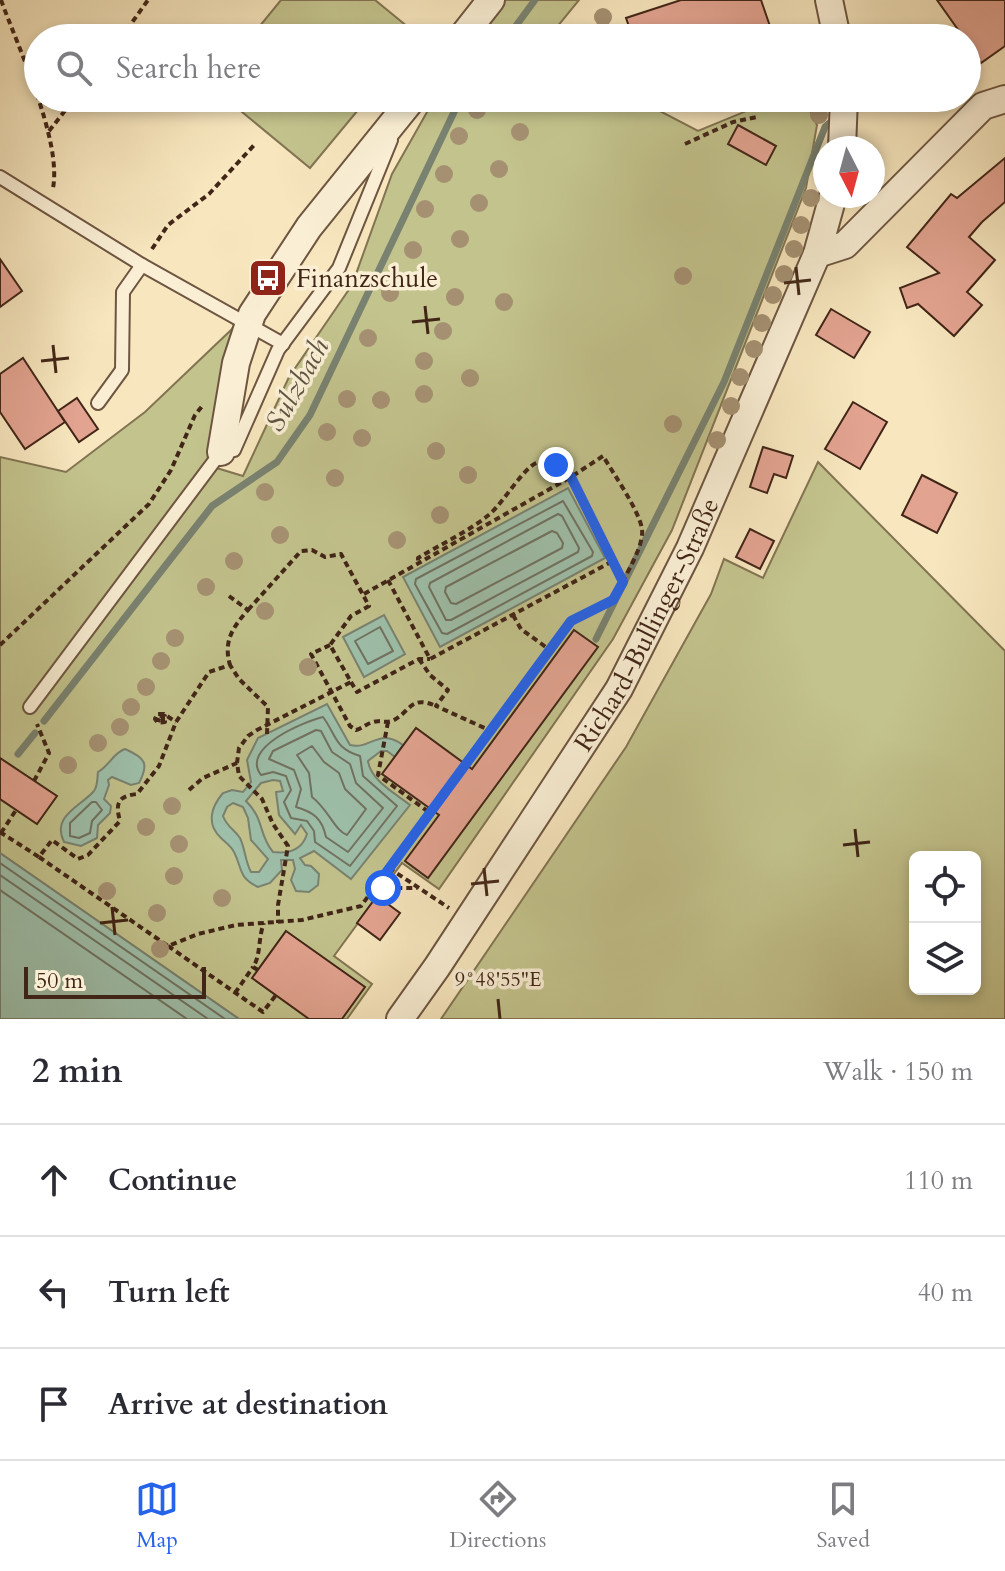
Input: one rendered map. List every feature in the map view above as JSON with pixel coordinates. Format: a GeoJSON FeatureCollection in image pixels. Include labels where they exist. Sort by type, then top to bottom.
{"type":"FeatureCollection","features":[{"type":"Feature","properties":{"kind":"street"},"geometry":{"type":"LineString","coordinates":[[472,24],[491,0]]}},
{"type":"Feature","properties":{"kind":"street"},"geometry":{"type":"LineString","coordinates":[[829,0],[834,24]]}},
{"type":"Feature","properties":{"kind":"street"},"geometry":{"type":"LineString","coordinates":[[981,108],[1005,99]]}},
{"type":"Feature","properties":{"kind":"street"},"geometry":{"type":"LineString","coordinates":[[221,452],[236,363],[252,314],[309,227],[402,112]]}},
{"type":"Feature","properties":{"kind":"street"},"geometry":{"type":"LineString","coordinates":[[842,136],[843,112]]}},
{"type":"Feature","properties":{"kind":"street"},"geometry":{"type":"LineString","coordinates":[[817,254],[845,245],[977,112]]}},
{"type":"Feature","properties":{"kind":"street","name":"Richard-Bullinger-Straße"},"geometry":{"type":"LineString","coordinates":[[400,1019],[619,689],[690,548],[817,254],[830,208]]}},
{"type":"Feature","properties":{"kind":"lane"},"geometry":{"type":"LineString","coordinates":[[30,707],[221,452],[234,450],[283,344],[339,268],[405,112]]}},
{"type":"Feature","properties":{"kind":"lane"},"geometry":{"type":"LineString","coordinates":[[0,177],[142,265],[283,344]]}},
{"type":"Feature","properties":{"kind":"lane"},"geometry":{"type":"LineString","coordinates":[[98,403],[122,370],[123,292],[142,265]]}},
{"type":"Feature","properties":{"kind":"path"},"geometry":{"type":"LineString","coordinates":[[1,0],[24,63]]}},
{"type":"Feature","properties":{"kind":"path"},"geometry":{"type":"LineString","coordinates":[[131,24],[148,0]]}},
{"type":"Feature","properties":{"kind":"path"},"geometry":{"type":"LineString","coordinates":[[42,112],[49,131],[56,175],[49,208]]}},
{"type":"Feature","properties":{"kind":"path"},"geometry":{"type":"LineString","coordinates":[[49,131],[64,112]]}},
{"type":"Feature","properties":{"kind":"path"},"geometry":{"type":"LineString","coordinates":[[685,144],[733,122],[757,117]]}},
{"type":"Feature","properties":{"kind":"path"},"geometry":{"type":"LineString","coordinates":[[142,265],[168,225],[209,194],[256,143]]}},
{"type":"Feature","properties":{"kind":"path"},"geometry":{"type":"LineString","coordinates":[[0,645],[149,504],[171,470],[195,415],[203,405]]}},
{"type":"Feature","properties":{"kind":"path"},"geometry":{"type":"LineString","coordinates":[[168,946],[236,925],[302,920],[361,906],[447,785],[571,621],[613,600],[638,548],[642,530],[625,492],[603,456],[364,594]]}},
{"type":"Feature","properties":{"kind":"path"},"geometry":{"type":"LineString","coordinates":[[418,563],[418,558],[488,516],[534,464],[546,461],[571,477],[623,582]]}},
{"type":"Feature","properties":{"kind":"path"},"geometry":{"type":"LineString","coordinates":[[267,734],[268,707],[239,679],[230,665],[226,646],[236,624],[248,610],[301,551],[312,550],[325,557],[341,554],[369,606],[351,616],[330,645],[311,654],[350,726],[356,730],[377,721],[388,722],[413,704],[426,701],[490,731]]}},
{"type":"Feature","properties":{"kind":"path"},"geometry":{"type":"LineString","coordinates":[[330,645],[357,692],[419,659],[430,659],[613,561]]}},
{"type":"Feature","properties":{"kind":"path"},"geometry":{"type":"LineString","coordinates":[[388,580],[430,659]]}},
{"type":"Feature","properties":{"kind":"path"},"geometry":{"type":"LineString","coordinates":[[229,596],[248,610]]}},
{"type":"Feature","properties":{"kind":"path"},"geometry":{"type":"LineString","coordinates":[[513,615],[521,629],[550,650]]}},
{"type":"Feature","properties":{"kind":"path"},"geometry":{"type":"LineString","coordinates":[[419,659],[430,675],[448,690],[436,706]]}},
{"type":"Feature","properties":{"kind":"path"},"geometry":{"type":"LineString","coordinates":[[39,857],[52,840],[78,859],[88,855],[120,821],[119,799],[137,794],[159,766],[176,722],[209,672],[230,665]]}},
{"type":"Feature","properties":{"kind":"path"},"geometry":{"type":"LineString","coordinates":[[278,923],[288,846],[273,824],[262,799],[239,776],[239,748],[248,736],[351,682]]}},
{"type":"Feature","properties":{"kind":"path"},"geometry":{"type":"LineString","coordinates":[[30,707],[49,753],[34,781]]}},
{"type":"Feature","properties":{"kind":"path"},"geometry":{"type":"LineString","coordinates":[[161,718],[163,722],[156,719],[158,716],[165,716],[165,722],[158,723],[155,719],[157,714],[161,714],[176,722]]}},
{"type":"Feature","properties":{"kind":"path"},"geometry":{"type":"LineString","coordinates":[[388,722],[378,775],[430,813]]}},
{"type":"Feature","properties":{"kind":"path"},"geometry":{"type":"LineString","coordinates":[[189,790],[203,778],[237,763]]}},
{"type":"Feature","properties":{"kind":"path"},"geometry":{"type":"LineString","coordinates":[[16,810],[0,832],[263,1012],[276,995]]}},
{"type":"Feature","properties":{"kind":"path"},"geometry":{"type":"LineString","coordinates":[[389,868],[467,920]]}},
{"type":"Feature","properties":{"kind":"path"},"geometry":{"type":"LineString","coordinates":[[377,885],[383,888],[420,888]]}},
{"type":"Feature","properties":{"kind":"path"},"geometry":{"type":"LineString","coordinates":[[235,993],[256,968],[259,936],[264,923]]}},
{"type":"Feature","properties":{"kind":"green space"},"geometry":{"type":"Polygon","coordinates":[[[281,0],[375,0],[404,24],[261,24],[281,0]]]}},
{"type":"Feature","properties":{"kind":"green space"},"geometry":{"type":"Polygon","coordinates":[[[476,0],[579,0],[559,24],[458,24],[476,0]]]}},
{"type":"Feature","properties":{"kind":"green space"},"geometry":{"type":"Polygon","coordinates":[[[242,112],[356,112],[310,168],[242,112]]]}},
{"type":"Feature","properties":{"kind":"green space"},"geometry":{"type":"Polygon","coordinates":[[[393,112],[397,112],[387,134],[255,328],[210,466],[243,476],[289,377],[352,285],[392,174],[427,112],[662,112],[698,131],[744,112],[811,112],[817,125],[806,188],[672,530],[613,639],[439,889],[402,863],[334,956],[372,984],[347,1019],[239,1019],[0,853],[0,799],[37,824],[56,796],[0,758],[0,457],[66,472],[145,412],[231,330],[393,112]]]}},
{"type":"Feature","properties":{"kind":"green space"},"geometry":{"type":"Polygon","coordinates":[[[818,462],[1005,651],[1005,1019],[441,1019],[626,747],[711,594],[724,559],[763,578],[818,462]]]}},
{"type":"Feature","properties":{"kind":"water"},"geometry":{"type":"Polygon","coordinates":[[[568,488],[605,558],[440,647],[403,577],[568,488]]]}},
{"type":"Feature","properties":{"kind":"water"},"geometry":{"type":"Polygon","coordinates":[[[384,615],[405,654],[364,677],[343,637],[384,615]]]}},
{"type":"Feature","properties":{"kind":"water"},"geometry":{"type":"Polygon","coordinates":[[[327,704],[350,745],[364,745],[387,738],[403,745],[395,757],[381,751],[368,761],[379,781],[410,805],[351,879],[314,851],[300,858],[319,874],[318,885],[309,892],[296,891],[291,880],[295,869],[293,860],[281,860],[282,870],[270,883],[258,887],[244,876],[233,850],[216,833],[212,816],[223,793],[232,790],[243,792],[251,782],[247,760],[258,738],[327,704]],[[280,781],[261,783],[246,801],[256,814],[273,852],[284,852],[302,844],[307,834],[301,825],[295,834],[279,815],[276,792],[283,791],[280,781]],[[233,803],[223,816],[240,838],[251,872],[259,872],[268,859],[251,840],[243,807],[233,803]]]}},
{"type":"Feature","properties":{"kind":"water"},"geometry":{"type":"Polygon","coordinates":[[[125,749],[144,762],[139,783],[131,785],[112,777],[108,780],[104,799],[111,806],[110,813],[98,825],[97,838],[81,846],[64,842],[61,825],[64,819],[94,791],[98,772],[125,749]]]}},
{"type":"Feature","properties":{"kind":"water"},"geometry":{"type":"Polygon","coordinates":[[[0,853],[239,1019],[0,1019],[0,853]]]}},
{"type":"Feature","properties":{"kind":"building"},"geometry":{"type":"Polygon","coordinates":[[[681,0],[761,0],[769,24],[628,24],[626,18],[681,0]]]}},
{"type":"Feature","properties":{"kind":"building"},"geometry":{"type":"Polygon","coordinates":[[[937,0],[1005,0],[1005,46],[981,63],[981,24],[954,24],[937,0]]]}},
{"type":"Feature","properties":{"kind":"building"},"geometry":{"type":"Polygon","coordinates":[[[738,125],[776,146],[766,165],[728,144],[738,125]]]}},
{"type":"Feature","properties":{"kind":"building"},"geometry":{"type":"Polygon","coordinates":[[[1005,158],[1005,202],[969,237],[995,260],[967,292],[982,305],[954,336],[918,304],[907,308],[900,288],[939,273],[907,247],[951,194],[957,198],[1005,158]]]}},
{"type":"Feature","properties":{"kind":"building"},"geometry":{"type":"Polygon","coordinates":[[[0,259],[22,291],[0,307],[0,259]]]}},
{"type":"Feature","properties":{"kind":"building"},"geometry":{"type":"Polygon","coordinates":[[[831,309],[870,332],[854,358],[816,335],[831,309]]]}},
{"type":"Feature","properties":{"kind":"building"},"geometry":{"type":"Polygon","coordinates":[[[23,358],[65,422],[25,449],[0,412],[0,374],[23,358]]]}},
{"type":"Feature","properties":{"kind":"building"},"geometry":{"type":"Polygon","coordinates":[[[77,398],[98,429],[79,442],[58,411],[77,398]]]}},
{"type":"Feature","properties":{"kind":"building"},"geometry":{"type":"Polygon","coordinates":[[[853,402],[887,422],[860,469],[825,449],[853,402]]]}},
{"type":"Feature","properties":{"kind":"building"},"geometry":{"type":"Polygon","coordinates":[[[763,447],[793,456],[786,478],[774,474],[767,493],[750,487],[763,447]]]}},
{"type":"Feature","properties":{"kind":"building"},"geometry":{"type":"Polygon","coordinates":[[[922,475],[957,493],[937,533],[902,515],[922,475]]]}},
{"type":"Feature","properties":{"kind":"building"},"geometry":{"type":"Polygon","coordinates":[[[750,529],[774,541],[760,569],[736,557],[750,529]]]}},
{"type":"Feature","properties":{"kind":"building"},"geometry":{"type":"Polygon","coordinates":[[[574,630],[598,647],[428,878],[405,861],[439,815],[382,774],[416,728],[472,769],[574,630]]]}},
{"type":"Feature","properties":{"kind":"building"},"geometry":{"type":"Polygon","coordinates":[[[0,758],[57,796],[37,824],[0,799],[0,758]]]}},
{"type":"Feature","properties":{"kind":"building"},"geometry":{"type":"Polygon","coordinates":[[[377,896],[400,913],[380,940],[357,923],[377,896]]]}},
{"type":"Feature","properties":{"kind":"building"},"geometry":{"type":"Polygon","coordinates":[[[286,931],[365,987],[342,1019],[309,1019],[252,978],[286,931]]]}},
{"type":"Feature","properties":{"kind":"waterway","name":"Sulzbach"},"geometry":{"type":"LineString","coordinates":[[517,24],[535,0]]}},
{"type":"Feature","properties":{"kind":"waterway","name":"Sulzbach"},"geometry":{"type":"LineString","coordinates":[[44,721],[212,506],[277,462],[310,415],[454,112]]}},
{"type":"Feature","properties":{"kind":"waterway"},"geometry":{"type":"LineString","coordinates":[[596,639],[724,382],[825,127],[832,121]]}},
{"type":"Feature","properties":{"kind":"waterway","name":"Sulzbach"},"geometry":{"type":"LineString","coordinates":[[18,754],[35,733]]}},
{"type":"Feature","properties":{"kind":"place","name":"Finanzschule"},"geometry":{"type":"Point","coordinates":[268,278]}},
{"type":"Feature","properties":{"kind":"route"},"geometry":{"type":"LineString","coordinates":[[383,888],[377,885],[571,621],[613,600],[623,582],[571,477],[556,465]]}}]}
